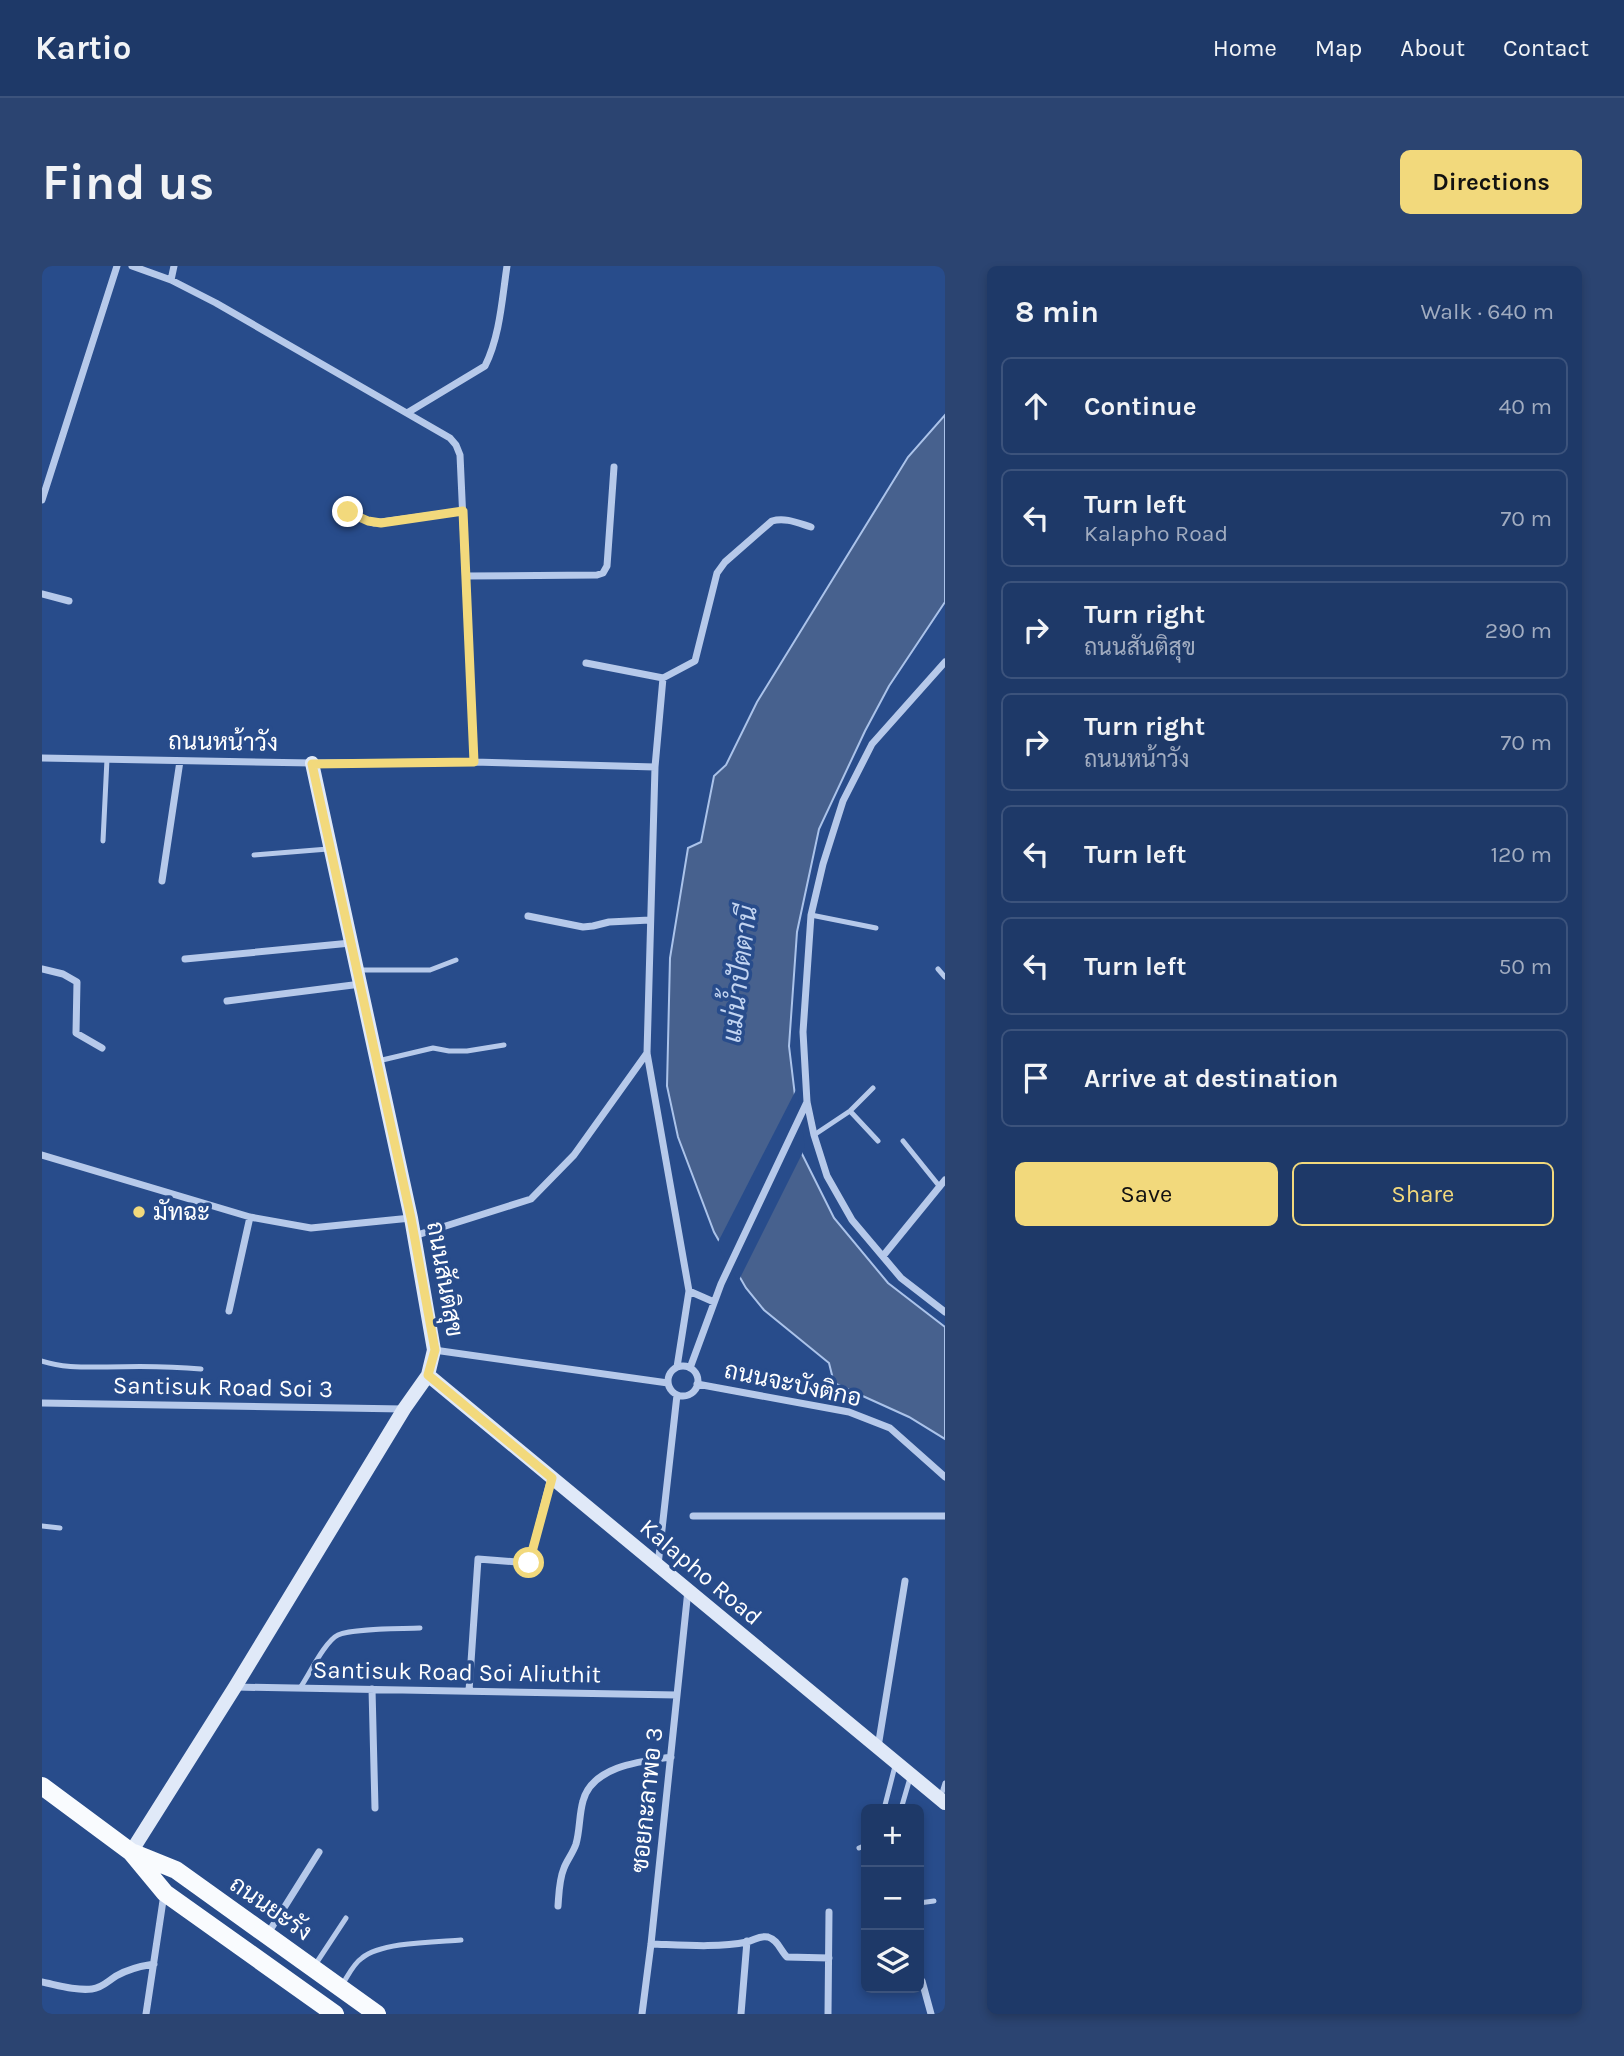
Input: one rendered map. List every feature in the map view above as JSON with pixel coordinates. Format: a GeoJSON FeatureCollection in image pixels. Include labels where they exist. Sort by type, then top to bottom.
{"type":"FeatureCollection","features":[{"type":"Feature","properties":{"kind":"main road","name":"ถนนยะรัง"},"geometry":{"type":"LineString","coordinates":[[42,1786],[131,1852],[164,1893],[335,2014]]}},
{"type":"Feature","properties":{"kind":"main road","name":"ถนนยะรัง"},"geometry":{"type":"LineString","coordinates":[[131,1852],[176,1870],[377,2014]]}},
{"type":"Feature","properties":{"kind":"street"},"geometry":{"type":"LineString","coordinates":[[42,500],[117,266]]}},
{"type":"Feature","properties":{"kind":"street"},"geometry":{"type":"LineString","coordinates":[[132,266],[171,280],[216,303],[450,438],[456,445],[460,455],[474,762]]}},
{"type":"Feature","properties":{"kind":"street"},"geometry":{"type":"LineString","coordinates":[[171,280],[174,266]]}},
{"type":"Feature","properties":{"kind":"street"},"geometry":{"type":"LineString","coordinates":[[407,413],[485,366],[495,337],[507,266]]}},
{"type":"Feature","properties":{"kind":"street"},"geometry":{"type":"LineString","coordinates":[[466,576],[603,573],[607,566],[614,467]]}},
{"type":"Feature","properties":{"kind":"street"},"geometry":{"type":"LineString","coordinates":[[339,504],[348,512],[374,523],[463,511]]}},
{"type":"Feature","properties":{"kind":"street"},"geometry":{"type":"LineString","coordinates":[[586,663],[663,678],[695,661],[717,573],[724,562],[779,519],[811,527]]}},
{"type":"Feature","properties":{"kind":"street"},"geometry":{"type":"LineString","coordinates":[[42,594],[69,601]]}},
{"type":"Feature","properties":{"kind":"street"},"geometry":{"type":"LineString","coordinates":[[945,662],[872,744],[843,801],[823,864],[811,915],[803,1032],[807,1102],[827,1176],[852,1220],[901,1278],[945,1312]]}},
{"type":"Feature","properties":{"kind":"street"},"geometry":{"type":"LineString","coordinates":[[663,678],[655,767],[647,1053],[689,1291],[677,1367],[670,1373],[668,1383],[669,1388],[677,1395],[692,1393],[697,1384],[696,1375],[690,1368],[677,1367]]}},
{"type":"Feature","properties":{"kind":"street","name":"ถนนหน้าวัง"},"geometry":{"type":"LineString","coordinates":[[42,758],[312,764],[474,762],[655,767]]}},
{"type":"Feature","properties":{"kind":"street"},"geometry":{"type":"LineString","coordinates":[[162,881],[180,761]]}},
{"type":"Feature","properties":{"kind":"street","name":"ถนนสันติสุข"},"geometry":{"type":"LineString","coordinates":[[131,1852],[404,1409],[428,1375],[435,1350],[411,1218],[312,764]]}},
{"type":"Feature","properties":{"kind":"street"},"geometry":{"type":"LineString","coordinates":[[528,916],[583,927],[609,922],[650,920]]}},
{"type":"Feature","properties":{"kind":"street"},"geometry":{"type":"LineString","coordinates":[[185,959],[352,943]]}},
{"type":"Feature","properties":{"kind":"street"},"geometry":{"type":"LineString","coordinates":[[42,970],[63,974],[77,982],[76,1034],[102,1048]]}},
{"type":"Feature","properties":{"kind":"street"},"geometry":{"type":"LineString","coordinates":[[227,1001],[359,977]]}},
{"type":"Feature","properties":{"kind":"street"},"geometry":{"type":"LineString","coordinates":[[414,1236],[531,1199],[574,1155],[647,1053]]}},
{"type":"Feature","properties":{"kind":"street"},"geometry":{"type":"LineString","coordinates":[[690,1368],[714,1301],[807,1102]]}},
{"type":"Feature","properties":{"kind":"street"},"geometry":{"type":"LineString","coordinates":[[42,1155],[250,1217],[311,1228],[411,1218]]}},
{"type":"Feature","properties":{"kind":"street"},"geometry":{"type":"LineString","coordinates":[[883,1256],[945,1180]]}},
{"type":"Feature","properties":{"kind":"street"},"geometry":{"type":"LineString","coordinates":[[229,1311],[250,1217]]}},
{"type":"Feature","properties":{"kind":"street"},"geometry":{"type":"LineString","coordinates":[[689,1291],[714,1301]]}},
{"type":"Feature","properties":{"kind":"street"},"geometry":{"type":"LineString","coordinates":[[435,1350],[668,1383]]}},
{"type":"Feature","properties":{"kind":"street","name":"Kalapho Road"},"geometry":{"type":"LineString","coordinates":[[428,1375],[943,1801]]}},
{"type":"Feature","properties":{"kind":"street","name":"ถนนจะบังติกอ"},"geometry":{"type":"LineString","coordinates":[[697,1384],[849,1412],[890,1428],[945,1477]]}},
{"type":"Feature","properties":{"kind":"street"},"geometry":{"type":"LineString","coordinates":[[658,1565],[677,1395]]}},
{"type":"Feature","properties":{"kind":"street","name":"Santisuk Road Soi 3"},"geometry":{"type":"LineString","coordinates":[[42,1403],[404,1409]]}},
{"type":"Feature","properties":{"kind":"street"},"geometry":{"type":"LineString","coordinates":[[470,1691],[478,1559],[529,1563],[552,1478]]}},
{"type":"Feature","properties":{"kind":"street"},"geometry":{"type":"LineString","coordinates":[[692,1516],[945,1516]]}},
{"type":"Feature","properties":{"kind":"street"},"geometry":{"type":"LineString","coordinates":[[878,1748],[905,1581]]}},
{"type":"Feature","properties":{"kind":"street","name":"ซอยกะลาพอ 3"},"geometry":{"type":"LineString","coordinates":[[642,2014],[688,1590]]}},
{"type":"Feature","properties":{"kind":"street","name":"Santisuk Road Soi Aliuthit"},"geometry":{"type":"LineString","coordinates":[[235,1687],[677,1695]]}},
{"type":"Feature","properties":{"kind":"street"},"geometry":{"type":"LineString","coordinates":[[372,1689],[375,1808]]}},
{"type":"Feature","properties":{"kind":"street"},"geometry":{"type":"LineString","coordinates":[[558,1906],[559,1883],[563,1869],[575,1848],[586,1791],[597,1779],[615,1769],[671,1757]]}},
{"type":"Feature","properties":{"kind":"street"},"geometry":{"type":"LineString","coordinates":[[267,1936],[319,1852]]}},
{"type":"Feature","properties":{"kind":"street"},"geometry":{"type":"LineString","coordinates":[[146,2014],[164,1893]]}},
{"type":"Feature","properties":{"kind":"street"},"geometry":{"type":"LineString","coordinates":[[828,2014],[830,1912]]}},
{"type":"Feature","properties":{"kind":"street"},"geometry":{"type":"LineString","coordinates":[[651,1944],[709,1945],[747,1941],[759,1936],[769,1937],[787,1956],[829,1958]]}},
{"type":"Feature","properties":{"kind":"street"},"geometry":{"type":"LineString","coordinates":[[741,2014],[747,1941]]}},
{"type":"Feature","properties":{"kind":"street"},"geometry":{"type":"LineString","coordinates":[[42,1982],[91,1989],[101,1987],[118,1975],[138,1967],[154,1964]]}},
{"type":"Feature","properties":{"kind":"street"},"geometry":{"type":"LineString","coordinates":[[924,1989],[930,2014]]}},
{"type":"Feature","properties":{"kind":"lane"},"geometry":{"type":"LineString","coordinates":[[103,841],[107,759]]}},
{"type":"Feature","properties":{"kind":"lane"},"geometry":{"type":"LineString","coordinates":[[254,855],[331,849]]}},
{"type":"Feature","properties":{"kind":"lane"},"geometry":{"type":"LineString","coordinates":[[811,915],[876,928]]}},
{"type":"Feature","properties":{"kind":"lane"},"geometry":{"type":"LineString","coordinates":[[359,977],[430,970],[456,960]]}},
{"type":"Feature","properties":{"kind":"lane"},"geometry":{"type":"LineString","coordinates":[[938,969],[945,977]]}},
{"type":"Feature","properties":{"kind":"lane"},"geometry":{"type":"LineString","coordinates":[[377,1060],[433,1048],[467,1051],[504,1045]]}},
{"type":"Feature","properties":{"kind":"lane"},"geometry":{"type":"LineString","coordinates":[[814,1135],[849,1111],[873,1088]]}},
{"type":"Feature","properties":{"kind":"lane"},"geometry":{"type":"LineString","coordinates":[[849,1111],[878,1141]]}},
{"type":"Feature","properties":{"kind":"lane"},"geometry":{"type":"LineString","coordinates":[[903,1141],[940,1187]]}},
{"type":"Feature","properties":{"kind":"lane"},"geometry":{"type":"LineString","coordinates":[[42,1361],[76,1367],[201,1368]]}},
{"type":"Feature","properties":{"kind":"lane"},"geometry":{"type":"LineString","coordinates":[[42,1526],[60,1528]]}},
{"type":"Feature","properties":{"kind":"lane"},"geometry":{"type":"LineString","coordinates":[[300,1688],[329,1643],[338,1635],[420,1628]]}},
{"type":"Feature","properties":{"kind":"lane"},"geometry":{"type":"LineString","coordinates":[[885,1804],[896,1762]]}},
{"type":"Feature","properties":{"kind":"lane"},"geometry":{"type":"LineString","coordinates":[[902,1804],[911,1775]]}},
{"type":"Feature","properties":{"kind":"lane"},"geometry":{"type":"LineString","coordinates":[[943,1801],[945,1783]]}},
{"type":"Feature","properties":{"kind":"lane"},"geometry":{"type":"LineString","coordinates":[[924,1902],[934,1901]]}},
{"type":"Feature","properties":{"kind":"lane"},"geometry":{"type":"LineString","coordinates":[[313,1968],[346,1918]]}},
{"type":"Feature","properties":{"kind":"lane"},"geometry":{"type":"LineString","coordinates":[[340,1988],[359,1960],[370,1952],[461,1940]]}},
{"type":"Feature","properties":{"kind":"water","name":"แม่น้ำปัตตานี"},"geometry":{"type":"Polygon","coordinates":[[[945,415],[945,602],[889,686],[819,829],[797,932],[789,1046],[802,1154],[834,1218],[888,1283],[945,1327],[945,1439],[909,1417],[834,1383],[829,1363],[764,1310],[746,1288],[714,1232],[678,1137],[667,1086],[670,958],[688,848],[701,842],[714,776],[726,765],[757,702],[908,457],[945,415]]]}},
{"type":"Feature","properties":{"kind":"pier"},"geometry":{"type":"Polygon","coordinates":[[[797,1088],[805,1148],[738,1282],[717,1244],[797,1088]]]}},
{"type":"Feature","properties":{"kind":"place","name":"มัทฉะ"},"geometry":{"type":"Point","coordinates":[139,1212]}},
{"type":"Feature","properties":{"kind":"route"},"geometry":{"type":"LineString","coordinates":[[348,512],[374,523],[381,523],[463,511],[474,762],[312,764],[411,1218],[435,1350],[428,1375],[552,1478],[529,1563]]}}]}
